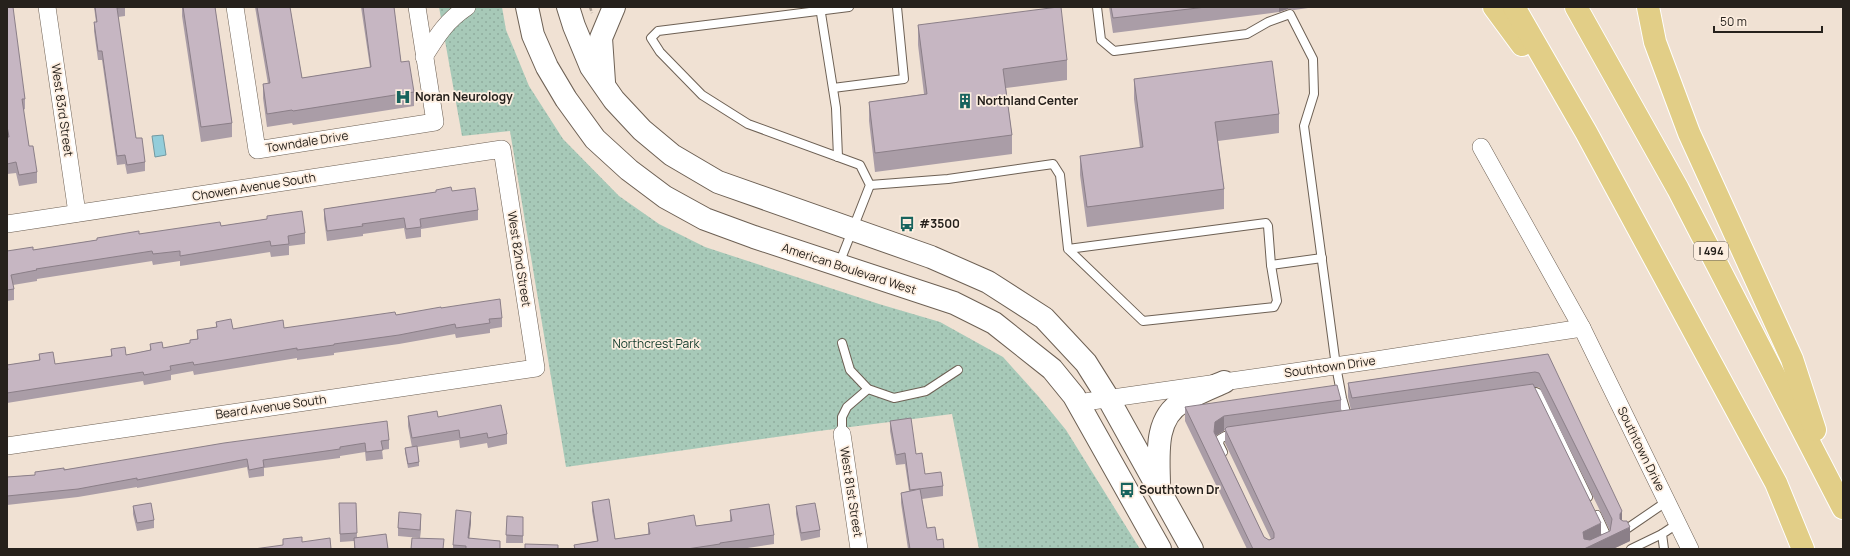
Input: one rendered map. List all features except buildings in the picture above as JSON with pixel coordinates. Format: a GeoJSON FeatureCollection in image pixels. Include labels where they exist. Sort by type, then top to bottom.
{"type":"FeatureCollection","features":[{"type":"Feature","properties":{"kind":"highway"},"geometry":{"type":"LineString","coordinates":[[1494,7],[1586,132]]}},
{"type":"Feature","properties":{"kind":"highway"},"geometry":{"type":"LineString","coordinates":[[1514,7],[1586,132],[1776,482],[1803,549]]}},
{"type":"Feature","properties":{"kind":"highway","name":"I 494"},"geometry":{"type":"LineString","coordinates":[[1576,7],[1678,189],[1841,503]]}},
{"type":"Feature","properties":{"kind":"highway"},"geometry":{"type":"LineString","coordinates":[[1648,7],[1655,42],[1689,133],[1792,359],[1841,503]]}},
{"type":"Feature","properties":{"kind":"main road","name":"American Boulevard West"},"geometry":{"type":"LineString","coordinates":[[526,7],[533,35],[547,67],[566,99],[595,139],[629,170],[665,197],[705,219],[954,303],[994,323],[1052,368],[1078,403],[1160,549]]}},
{"type":"Feature","properties":{"kind":"main road"},"geometry":{"type":"LineString","coordinates":[[568,7],[591,67],[614,100],[642,130],[672,155],[718,182],[931,257],[988,282],[1044,318],[1086,363],[1108,398],[1192,549]]}},
{"type":"Feature","properties":{"kind":"main road"},"geometry":{"type":"LineString","coordinates":[[604,85],[601,38],[614,7]]}},
{"type":"Feature","properties":{"kind":"main road"},"geometry":{"type":"LineString","coordinates":[[1159,490],[1159,446],[1164,420],[1180,402],[1224,382]]}},
{"type":"Feature","properties":{"kind":"street","name":"West 83rd Street"},"geometry":{"type":"LineString","coordinates":[[47,7],[77,213]]}},
{"type":"Feature","properties":{"kind":"street","name":"Towndale Drive"},"geometry":{"type":"LineString","coordinates":[[235,7],[256,150],[434,122],[417,7]]}},
{"type":"Feature","properties":{"kind":"street"},"geometry":{"type":"LineString","coordinates":[[424,57],[440,31],[454,16],[467,7]]}},
{"type":"Feature","properties":{"kind":"street","name":"Southtown Drive"},"geometry":{"type":"LineString","coordinates":[[1481,148],[1582,328],[1690,549]]}},
{"type":"Feature","properties":{"kind":"street","name":"Chowen Avenue South"},"geometry":{"type":"LineString","coordinates":[[7,224],[502,149]]}},
{"type":"Feature","properties":{"kind":"street","name":"West 82nd Street"},"geometry":{"type":"LineString","coordinates":[[502,149],[536,368]]}},
{"type":"Feature","properties":{"kind":"street","name":"Southtown Drive"},"geometry":{"type":"LineString","coordinates":[[1078,403],[1336,366],[1582,328]]}},
{"type":"Feature","properties":{"kind":"street","name":"Beard Avenue South"},"geometry":{"type":"LineString","coordinates":[[7,446],[536,368]]}},
{"type":"Feature","properties":{"kind":"street","name":"West 81st Street"},"geometry":{"type":"LineString","coordinates":[[842,434],[859,549]]}},
{"type":"Feature","properties":{"kind":"lane"},"geometry":{"type":"LineString","coordinates":[[839,265],[854,230],[870,185],[860,165],[748,124],[702,95],[660,52],[651,38],[658,31],[820,9],[849,7]]}},
{"type":"Feature","properties":{"kind":"lane"},"geometry":{"type":"LineString","coordinates":[[833,88],[904,79],[897,7]]}},
{"type":"Feature","properties":{"kind":"lane"},"geometry":{"type":"LineString","coordinates":[[1097,7],[1101,40],[1114,51],[1247,34],[1287,10],[1314,59],[1314,94],[1304,126],[1336,366],[1342,398],[1348,419]]}},
{"type":"Feature","properties":{"kind":"lane"},"geometry":{"type":"LineString","coordinates":[[820,9],[836,108],[838,157]]}},
{"type":"Feature","properties":{"kind":"lane"},"geometry":{"type":"LineString","coordinates":[[870,185],[948,179],[1053,164],[1060,174],[1068,249],[1143,321],[1274,307],[1277,301],[1271,265],[1268,226],[1262,222],[1068,249]]}},
{"type":"Feature","properties":{"kind":"lane"},"geometry":{"type":"LineString","coordinates":[[1271,265],[1322,258]]}},
{"type":"Feature","properties":{"kind":"lane"},"geometry":{"type":"LineString","coordinates":[[842,342],[850,370],[868,389],[894,398],[926,391],[958,370]]}},
{"type":"Feature","properties":{"kind":"lane"},"geometry":{"type":"LineString","coordinates":[[842,434],[842,417],[847,407],[868,389]]}},
{"type":"Feature","properties":{"kind":"lane"},"geometry":{"type":"LineString","coordinates":[[1518,394],[1538,393],[1607,536],[1606,541],[1588,549]]}},
{"type":"Feature","properties":{"kind":"lane"},"geometry":{"type":"LineString","coordinates":[[1225,458],[1219,444],[1220,439],[1225,436],[1240,434]]}},
{"type":"Feature","properties":{"kind":"lane"},"geometry":{"type":"LineString","coordinates":[[1625,530],[1666,502]]}},
{"type":"Feature","properties":{"kind":"lane"},"geometry":{"type":"LineString","coordinates":[[1631,549],[1662,534],[1677,524]]}},
{"type":"Feature","properties":{"kind":"lane"},"geometry":{"type":"LineString","coordinates":[[1662,534],[1664,549]]}},
{"type":"Feature","properties":{"kind":"green space","name":"Northcrest Park"},"geometry":{"type":"Polygon","coordinates":[[[439,7],[502,7],[506,30],[529,86],[563,139],[619,196],[659,224],[705,247],[879,304],[940,322],[1003,357],[1066,430],[1140,549],[979,549],[952,414],[819,431],[566,467],[510,131],[462,136],[439,7]]]}},
{"type":"Feature","properties":{"kind":"water"},"geometry":{"type":"Polygon","coordinates":[[[163,135],[166,155],[155,157],[152,136],[163,135]]]}},
{"type":"Feature","properties":{"kind":"place","name":"Noran Neurology"},"geometry":{"type":"Point","coordinates":[403,97]}},
{"type":"Feature","properties":{"kind":"place","name":"Northland Center"},"geometry":{"type":"Point","coordinates":[965,101]}},
{"type":"Feature","properties":{"kind":"place","name":"#3500"},"geometry":{"type":"Point","coordinates":[907,224]}},
{"type":"Feature","properties":{"kind":"place","name":"Southtown Dr"},"geometry":{"type":"Point","coordinates":[1127,490]}}]}
